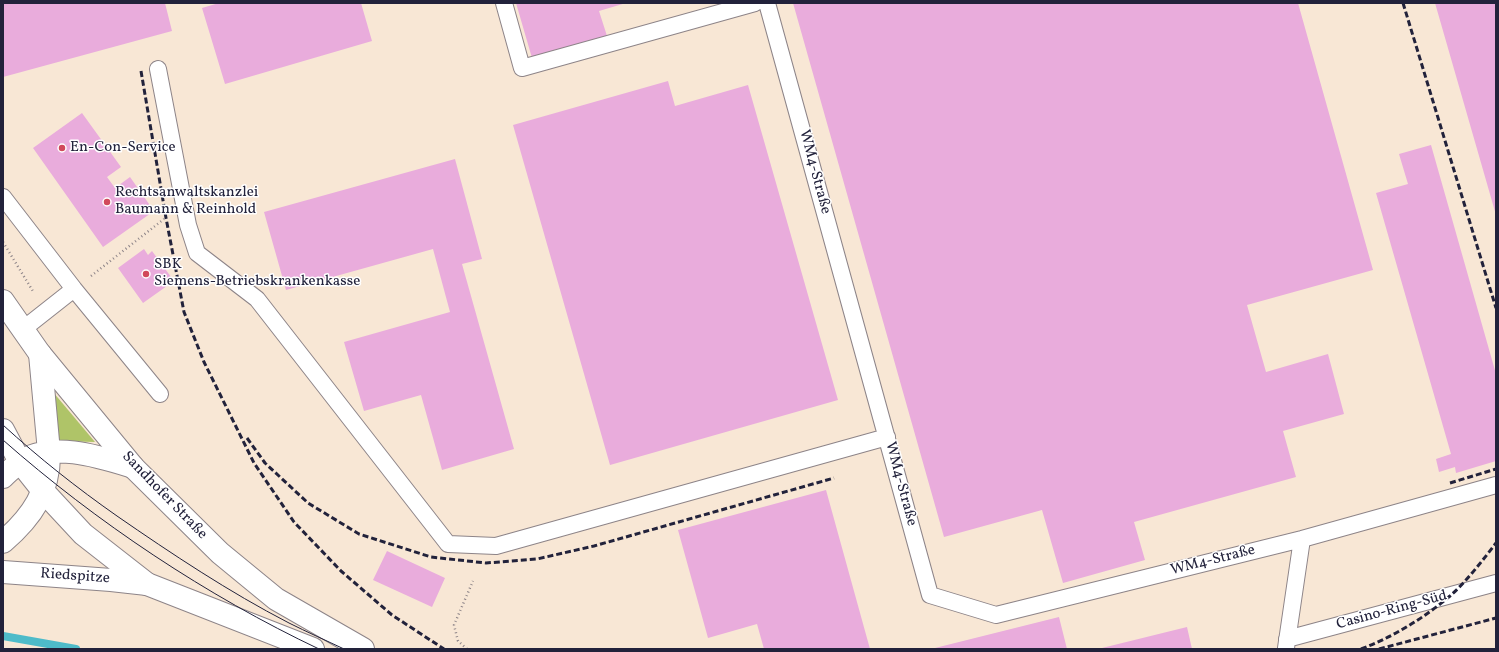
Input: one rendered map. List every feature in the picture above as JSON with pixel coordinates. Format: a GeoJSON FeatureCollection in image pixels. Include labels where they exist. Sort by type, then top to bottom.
{"type":"FeatureCollection","features":[{"type":"Feature","properties":{"kind":"street","name":"Sandhofer Straße"},"geometry":{"type":"LineString","coordinates":[[3,301],[40,354],[133,467],[220,553],[276,599],[363,649]]}},
{"type":"Feature","properties":{"kind":"street"},"geometry":{"type":"LineString","coordinates":[[3,542],[19,528],[33,510],[43,491],[49,465],[40,354]]}},
{"type":"Feature","properties":{"kind":"street"},"geometry":{"type":"LineString","coordinates":[[3,430],[20,462],[43,491],[83,534],[147,584],[313,649]]}},
{"type":"Feature","properties":{"kind":"street"},"geometry":{"type":"LineString","coordinates":[[3,477],[20,462],[49,452],[81,453],[98,456],[133,467]]}},
{"type":"Feature","properties":{"kind":"street","name":"Riedspitze"},"geometry":{"type":"LineString","coordinates":[[3,572],[147,584]]}},
{"type":"Feature","properties":{"kind":"lane"},"geometry":{"type":"LineString","coordinates":[[504,3],[522,68],[755,3]]}},
{"type":"Feature","properties":{"kind":"lane","name":"WM4-Straße"},"geometry":{"type":"LineString","coordinates":[[767,3],[930,595],[996,615],[1302,539]]}},
{"type":"Feature","properties":{"kind":"lane"},"geometry":{"type":"LineString","coordinates":[[158,69],[188,224],[197,254],[257,299],[448,544],[496,546],[887,437]]}},
{"type":"Feature","properties":{"kind":"lane"},"geometry":{"type":"LineString","coordinates":[[3,197],[74,289],[160,394]]}},
{"type":"Feature","properties":{"kind":"lane"},"geometry":{"type":"LineString","coordinates":[[22,330],[74,289]]}},
{"type":"Feature","properties":{"kind":"lane"},"geometry":{"type":"LineString","coordinates":[[1287,644],[1302,539],[1496,485]]}},
{"type":"Feature","properties":{"kind":"lane","name":"Casino-Ring-Süd"},"geometry":{"type":"LineString","coordinates":[[1287,644],[1496,583]]}},
{"type":"Feature","properties":{"kind":"path"},"geometry":{"type":"LineString","coordinates":[[74,289],[184,204]]}},
{"type":"Feature","properties":{"kind":"path"},"geometry":{"type":"LineString","coordinates":[[3,242],[33,292]]}},
{"type":"Feature","properties":{"kind":"path"},"geometry":{"type":"LineString","coordinates":[[467,649],[458,641],[454,625],[473,581]]}},
{"type":"Feature","properties":{"kind":"green space"},"geometry":{"type":"Polygon","coordinates":[[[53,392],[95,442],[57,441],[53,392]]]}},
{"type":"Feature","properties":{"kind":"building"},"geometry":{"type":"Polygon","coordinates":[[[3,3],[165,3],[172,31],[3,77],[3,3]]]}},
{"type":"Feature","properties":{"kind":"building"},"geometry":{"type":"Polygon","coordinates":[[[219,3],[361,3],[372,41],[225,84],[202,8],[219,3]]]}},
{"type":"Feature","properties":{"kind":"building"},"geometry":{"type":"Polygon","coordinates":[[[516,3],[626,3],[599,11],[607,36],[532,58],[516,3]]]}},
{"type":"Feature","properties":{"kind":"building"},"geometry":{"type":"Polygon","coordinates":[[[793,3],[1298,3],[1373,270],[1247,305],[1266,372],[1328,354],[1344,414],[1283,431],[1296,477],[1134,522],[1145,560],[1063,583],[1042,510],[944,537],[793,3]]]}},
{"type":"Feature","properties":{"kind":"building"},"geometry":{"type":"Polygon","coordinates":[[[1435,3],[1496,3],[1496,215],[1435,3]]]}},
{"type":"Feature","properties":{"kind":"building"},"geometry":{"type":"Polygon","coordinates":[[[668,81],[675,106],[748,85],[838,400],[610,465],[513,125],[668,81]]]}},
{"type":"Feature","properties":{"kind":"building"},"geometry":{"type":"Polygon","coordinates":[[[82,113],[121,167],[107,177],[115,188],[130,177],[154,211],[103,247],[33,148],[82,113]]]}},
{"type":"Feature","properties":{"kind":"building"},"geometry":{"type":"Polygon","coordinates":[[[1431,145],[1496,374],[1496,461],[1456,473],[1455,467],[1439,472],[1436,459],[1451,454],[1376,193],[1408,184],[1399,154],[1431,145]]]}},
{"type":"Feature","properties":{"kind":"building"},"geometry":{"type":"Polygon","coordinates":[[[455,159],[482,259],[462,264],[514,449],[442,470],[421,395],[364,411],[344,342],[450,312],[433,249],[286,290],[264,212],[455,159]]]}},
{"type":"Feature","properties":{"kind":"building","name":"SBK Siemens-Betriebskrankenkasse"},"geometry":{"type":"Polygon","coordinates":[[[144,249],[148,255],[152,251],[174,281],[143,303],[118,268],[144,249]]]}},
{"type":"Feature","properties":{"kind":"building"},"geometry":{"type":"Polygon","coordinates":[[[826,490],[870,649],[764,649],[757,624],[708,638],[678,530],[826,490]]]}},
{"type":"Feature","properties":{"kind":"building"},"geometry":{"type":"Polygon","coordinates":[[[387,551],[445,578],[432,607],[373,580],[387,551]]]}},
{"type":"Feature","properties":{"kind":"building"},"geometry":{"type":"Polygon","coordinates":[[[1059,617],[1067,649],[935,649],[935,648],[1059,617]]]}},
{"type":"Feature","properties":{"kind":"building"},"geometry":{"type":"Polygon","coordinates":[[[1187,627],[1192,649],[1102,649],[1102,648],[1187,627]]]}},
{"type":"Feature","properties":{"kind":"waterway"},"geometry":{"type":"LineString","coordinates":[[3,636],[76,649]]}},
{"type":"Feature","properties":{"kind":"tram line"},"geometry":{"type":"LineString","coordinates":[[3,425],[44,461],[87,495],[180,558],[223,586],[267,611],[344,649]]}},
{"type":"Feature","properties":{"kind":"tram line"},"geometry":{"type":"LineString","coordinates":[[3,440],[76,500],[154,555],[235,606],[319,649]]}},
{"type":"Feature","properties":{"kind":"railway"},"geometry":{"type":"LineString","coordinates":[[1403,3],[1496,308]]}},
{"type":"Feature","properties":{"kind":"railway"},"geometry":{"type":"LineString","coordinates":[[141,71],[166,218],[184,312],[204,362],[254,463],[294,522],[341,571],[392,615],[444,649]]}},
{"type":"Feature","properties":{"kind":"railway"},"geometry":{"type":"LineString","coordinates":[[247,438],[265,463],[308,503],[359,534],[431,557],[486,563],[537,559],[594,546],[834,478]]}},
{"type":"Feature","properties":{"kind":"railway"},"geometry":{"type":"LineString","coordinates":[[1450,483],[1496,469]]}},
{"type":"Feature","properties":{"kind":"railway"},"geometry":{"type":"LineString","coordinates":[[1361,649],[1396,633],[1440,604],[1462,584],[1496,543]]}},
{"type":"Feature","properties":{"kind":"railway"},"geometry":{"type":"LineString","coordinates":[[1379,649],[1496,618]]}},
{"type":"Feature","properties":{"kind":"place","name":"En-Con-Service"},"geometry":{"type":"Point","coordinates":[62,148]}},
{"type":"Feature","properties":{"kind":"place","name":"Rechtsanwaltskanzlei Baumann & Reinhold"},"geometry":{"type":"Point","coordinates":[107,202]}},
{"type":"Feature","properties":{"kind":"place","name":"SBK Siemens-Betriebskrankenkasse"},"geometry":{"type":"Point","coordinates":[146,274]}}]}
